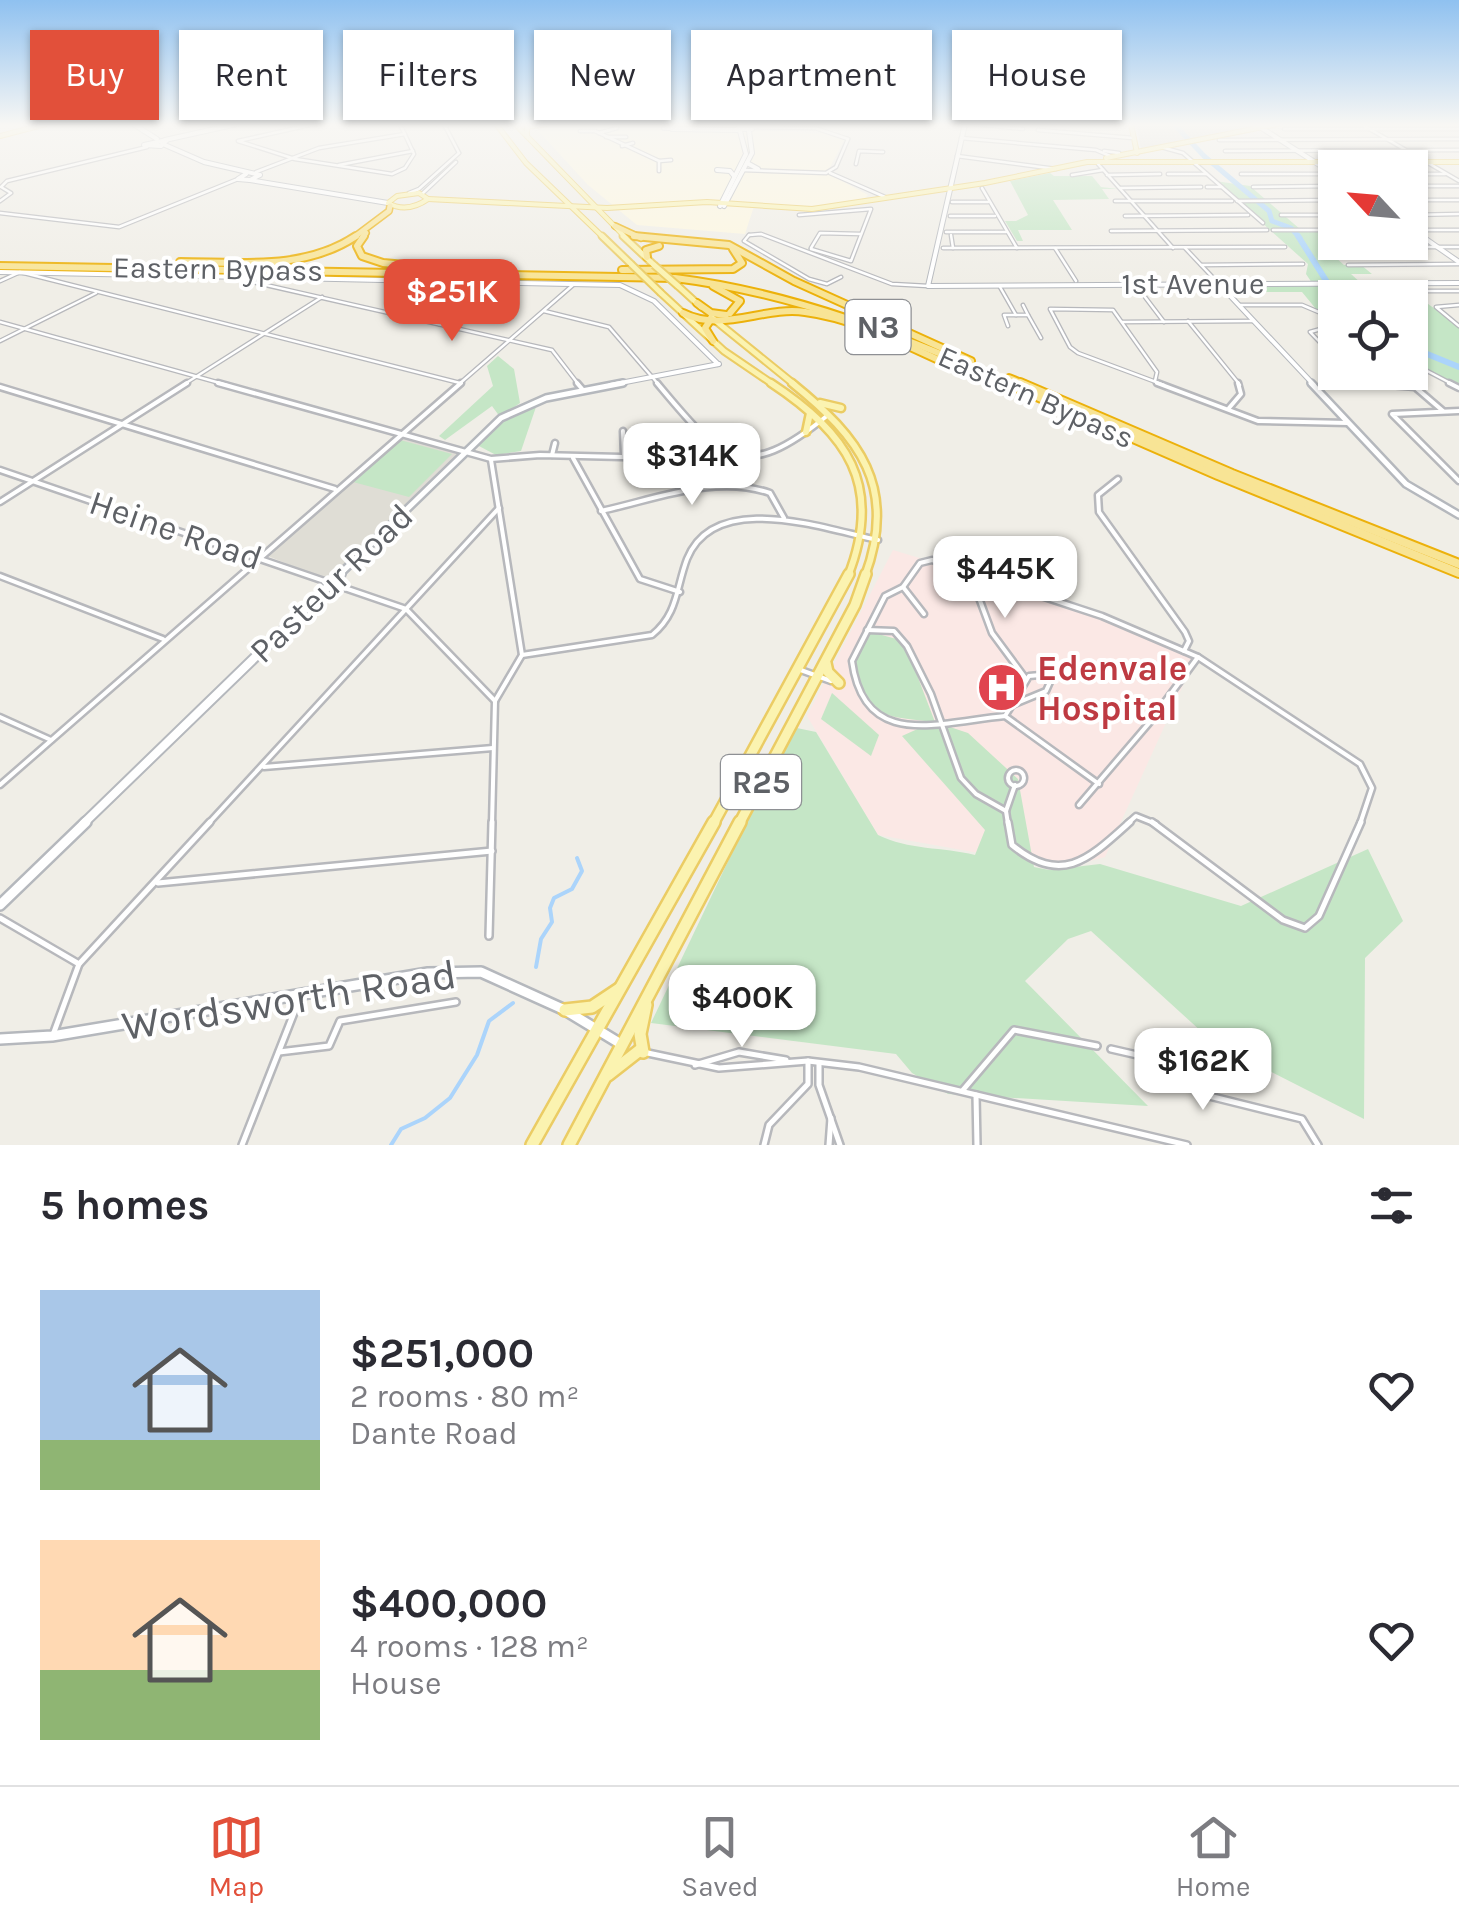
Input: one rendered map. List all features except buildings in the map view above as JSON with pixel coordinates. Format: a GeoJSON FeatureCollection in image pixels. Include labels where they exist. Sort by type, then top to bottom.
{"type":"FeatureCollection","features":[{"type":"Feature","properties":{"kind":"highway"},"geometry":{"type":"LineString","coordinates":[[147,263],[309,257],[344,244],[389,211],[389,205]]}},
{"type":"Feature","properties":{"kind":"highway"},"geometry":{"type":"LineString","coordinates":[[406,208],[362,236],[358,252],[383,263],[450,269]]}},
{"type":"Feature","properties":{"kind":"highway"},"geometry":{"type":"LineString","coordinates":[[615,226],[631,238],[648,242],[703,240],[726,244],[797,282],[975,363]]}},
{"type":"Feature","properties":{"kind":"highway"},"geometry":{"type":"LineString","coordinates":[[479,269],[713,272],[734,269],[742,261],[732,249],[706,242],[654,247],[645,251],[647,257]]}},
{"type":"Feature","properties":{"kind":"highway","name":"Eastern Bypass"},"geometry":{"type":"LineString","coordinates":[[0,266],[147,263],[479,269],[674,274],[767,285],[840,306],[1232,474],[1459,564]]}},
{"type":"Feature","properties":{"kind":"highway","name":"Eastern Bypass"},"geometry":{"type":"LineString","coordinates":[[0,266],[611,276],[727,284],[817,304],[1459,573]]}},
{"type":"Feature","properties":{"kind":"highway"},"geometry":{"type":"LineString","coordinates":[[611,276],[685,281],[725,290],[741,303],[712,321],[706,330],[713,342]]}},
{"type":"Feature","properties":{"kind":"highway"},"geometry":{"type":"LineString","coordinates":[[697,303],[711,313],[726,315]]}},
{"type":"Feature","properties":{"kind":"highway"},"geometry":{"type":"LineString","coordinates":[[683,313],[712,321],[777,310],[824,316],[1128,437]]}},
{"type":"Feature","properties":{"kind":"highway"},"geometry":{"type":"LineString","coordinates":[[727,332],[725,322],[737,315]]}},
{"type":"Feature","properties":{"kind":"main road","name":"R25"},"geometry":{"type":"LineString","coordinates":[[541,177],[713,342],[831,414],[858,446],[874,477],[880,516],[869,576],[569,1145]]}},
{"type":"Feature","properties":{"kind":"main road","name":"R25"},"geometry":{"type":"LineString","coordinates":[[565,177],[712,321],[812,405]]}},
{"type":"Feature","properties":{"kind":"main road"},"geometry":{"type":"LineString","coordinates":[[859,204],[950,193],[1018,177]]}},
{"type":"Feature","properties":{"kind":"main road"},"geometry":{"type":"LineString","coordinates":[[518,203],[553,198],[546,183]]}},
{"type":"Feature","properties":{"kind":"main road"},"geometry":{"type":"LineString","coordinates":[[630,263],[589,218],[596,209],[721,204],[812,210],[936,192]]}},
{"type":"Feature","properties":{"kind":"main road"},"geometry":{"type":"LineString","coordinates":[[389,205],[397,196],[406,194],[422,194],[425,202]]}},
{"type":"Feature","properties":{"kind":"main road"},"geometry":{"type":"LineString","coordinates":[[389,205],[406,208],[425,202],[518,203],[596,209],[721,204]]}},
{"type":"Feature","properties":{"kind":"main road"},"geometry":{"type":"LineString","coordinates":[[425,202],[569,205]]}},
{"type":"Feature","properties":{"kind":"main road"},"geometry":{"type":"LineString","coordinates":[[546,206],[566,209],[581,218]]}},
{"type":"Feature","properties":{"kind":"main road"},"geometry":{"type":"LineString","coordinates":[[607,218],[609,212],[622,208]]}},
{"type":"Feature","properties":{"kind":"main road"},"geometry":{"type":"LineString","coordinates":[[806,432],[812,405],[831,414]]}},
{"type":"Feature","properties":{"kind":"main road","name":"R25"},"geometry":{"type":"LineString","coordinates":[[532,1145],[600,1031],[846,581],[862,538],[863,503],[855,470],[831,414]]}},
{"type":"Feature","properties":{"kind":"main road"},"geometry":{"type":"LineString","coordinates":[[826,658],[827,670],[839,683]]}},
{"type":"Feature","properties":{"kind":"main road"},"geometry":{"type":"LineString","coordinates":[[565,1010],[592,1007],[625,984]]}},
{"type":"Feature","properties":{"kind":"main road"},"geometry":{"type":"LineString","coordinates":[[604,1079],[642,1051],[641,1028],[649,991]]}},
{"type":"Feature","properties":{"kind":"street"},"geometry":{"type":"LineString","coordinates":[[0,201],[11,193],[1,186],[21,177]]}},
{"type":"Feature","properties":{"kind":"street"},"geometry":{"type":"LineString","coordinates":[[0,212],[119,227],[253,177]]}},
{"type":"Feature","properties":{"kind":"street"},"geometry":{"type":"LineString","coordinates":[[269,177],[342,192],[397,196]]}},
{"type":"Feature","properties":{"kind":"street"},"geometry":{"type":"LineString","coordinates":[[406,194],[432,177]]}},
{"type":"Feature","properties":{"kind":"street"},"geometry":{"type":"LineString","coordinates":[[422,194],[440,177]]}},
{"type":"Feature","properties":{"kind":"street"},"geometry":{"type":"LineString","coordinates":[[721,204],[736,177]]}},
{"type":"Feature","properties":{"kind":"street"},"geometry":{"type":"LineString","coordinates":[[839,177],[876,196],[868,202]]}},
{"type":"Feature","properties":{"kind":"street"},"geometry":{"type":"LineString","coordinates":[[840,177],[880,196],[895,198]]}},
{"type":"Feature","properties":{"kind":"street"},"geometry":{"type":"LineString","coordinates":[[841,277],[827,284],[809,279],[744,241],[750,235],[761,234],[892,284],[928,286],[953,177]]}},
{"type":"Feature","properties":{"kind":"street"},"geometry":{"type":"LineString","coordinates":[[1109,177],[1173,248]]}},
{"type":"Feature","properties":{"kind":"street"},"geometry":{"type":"LineString","coordinates":[[1211,177],[1262,223]]}},
{"type":"Feature","properties":{"kind":"street"},"geometry":{"type":"LineString","coordinates":[[188,202],[238,178],[389,205]]}},
{"type":"Feature","properties":{"kind":"street"},"geometry":{"type":"LineString","coordinates":[[1428,185],[1459,184]]}},
{"type":"Feature","properties":{"kind":"street"},"geometry":{"type":"LineString","coordinates":[[983,185],[1017,248]]}},
{"type":"Feature","properties":{"kind":"street"},"geometry":{"type":"LineString","coordinates":[[1253,187],[1318,186]]}},
{"type":"Feature","properties":{"kind":"street"},"geometry":{"type":"LineString","coordinates":[[1118,188],[1200,187]]}},
{"type":"Feature","properties":{"kind":"street"},"geometry":{"type":"LineString","coordinates":[[1207,187],[1222,187]]}},
{"type":"Feature","properties":{"kind":"street"},"geometry":{"type":"LineString","coordinates":[[950,193],[990,202]]}},
{"type":"Feature","properties":{"kind":"street"},"geometry":{"type":"LineString","coordinates":[[1115,202],[1318,200]]}},
{"type":"Feature","properties":{"kind":"street"},"geometry":{"type":"LineString","coordinates":[[1428,200],[1459,200]]}},
{"type":"Feature","properties":{"kind":"street"},"geometry":{"type":"LineString","coordinates":[[799,215],[870,208],[849,262],[810,251]]}},
{"type":"Feature","properties":{"kind":"street"},"geometry":{"type":"LineString","coordinates":[[1428,215],[1459,214]]}},
{"type":"Feature","properties":{"kind":"street"},"geometry":{"type":"LineString","coordinates":[[1125,216],[1248,215]]}},
{"type":"Feature","properties":{"kind":"street"},"geometry":{"type":"LineString","coordinates":[[1281,215],[1318,215]]}},
{"type":"Feature","properties":{"kind":"street"},"geometry":{"type":"LineString","coordinates":[[950,216],[998,216]]}},
{"type":"Feature","properties":{"kind":"street"},"geometry":{"type":"LineString","coordinates":[[1428,229],[1459,230]]}},
{"type":"Feature","properties":{"kind":"street"},"geometry":{"type":"LineString","coordinates":[[1110,230],[1267,230]]}},
{"type":"Feature","properties":{"kind":"street"},"geometry":{"type":"LineString","coordinates":[[1272,230],[1318,230]]}},
{"type":"Feature","properties":{"kind":"street"},"geometry":{"type":"LineString","coordinates":[[946,232],[1008,232]]}},
{"type":"Feature","properties":{"kind":"street"},"geometry":{"type":"LineString","coordinates":[[810,251],[820,233],[861,234]]}},
{"type":"Feature","properties":{"kind":"street"},"geometry":{"type":"LineString","coordinates":[[951,235],[953,248]]}},
{"type":"Feature","properties":{"kind":"street"},"geometry":{"type":"LineString","coordinates":[[1428,241],[1459,263]]}},
{"type":"Feature","properties":{"kind":"street"},"geometry":{"type":"LineString","coordinates":[[942,248],[1285,246]]}},
{"type":"Feature","properties":{"kind":"street"},"geometry":{"type":"LineString","coordinates":[[1428,247],[1459,246]]}},
{"type":"Feature","properties":{"kind":"street"},"geometry":{"type":"LineString","coordinates":[[1054,248],[1076,281]]}},
{"type":"Feature","properties":{"kind":"street"},"geometry":{"type":"LineString","coordinates":[[1185,248],[1410,488],[1459,515]]}},
{"type":"Feature","properties":{"kind":"street"},"geometry":{"type":"LineString","coordinates":[[1348,265],[1459,263]]}},
{"type":"Feature","properties":{"kind":"street"},"geometry":{"type":"LineString","coordinates":[[1201,265],[1303,264]]}},
{"type":"Feature","properties":{"kind":"street"},"geometry":{"type":"LineString","coordinates":[[0,266],[461,383]]}},
{"type":"Feature","properties":{"kind":"street"},"geometry":{"type":"LineString","coordinates":[[0,282],[20,272],[575,284]]}},
{"type":"Feature","properties":{"kind":"street"},"geometry":{"type":"LineString","coordinates":[[232,277],[554,351],[583,390]]}},
{"type":"Feature","properties":{"kind":"street"},"geometry":{"type":"LineString","coordinates":[[439,324],[494,282]]}},
{"type":"Feature","properties":{"kind":"street"},"geometry":{"type":"LineString","coordinates":[[1439,283],[1449,291]]}},
{"type":"Feature","properties":{"kind":"street","name":"1st Avenue"},"geometry":{"type":"LineString","coordinates":[[928,286],[1459,283]]}},
{"type":"Feature","properties":{"kind":"street"},"geometry":{"type":"LineString","coordinates":[[0,785],[575,284]]}},
{"type":"Feature","properties":{"kind":"street","name":"Pasteur Road"},"geometry":{"type":"LineString","coordinates":[[0,904],[504,416],[543,398],[719,364],[644,293],[620,284],[575,284]]}},
{"type":"Feature","properties":{"kind":"street"},"geometry":{"type":"LineString","coordinates":[[999,285],[1016,314]]}},
{"type":"Feature","properties":{"kind":"street"},"geometry":{"type":"LineString","coordinates":[[1428,291],[1459,291]]}},
{"type":"Feature","properties":{"kind":"street"},"geometry":{"type":"LineString","coordinates":[[0,341],[96,293]]}},
{"type":"Feature","properties":{"kind":"street"},"geometry":{"type":"LineString","coordinates":[[1144,297],[1164,322]]}},
{"type":"Feature","properties":{"kind":"street"},"geometry":{"type":"LineString","coordinates":[[0,502],[322,298]]}},
{"type":"Feature","properties":{"kind":"street"},"geometry":{"type":"LineString","coordinates":[[1023,304],[1041,338]]}},
{"type":"Feature","properties":{"kind":"street"},"geometry":{"type":"LineString","coordinates":[[1239,305],[1302,305],[1318,313]]}},
{"type":"Feature","properties":{"kind":"street"},"geometry":{"type":"LineString","coordinates":[[1459,305],[1436,307],[1459,326]]}},
{"type":"Feature","properties":{"kind":"street"},"geometry":{"type":"LineString","coordinates":[[1154,382],[1157,372],[1114,310],[1050,310],[1073,350],[1154,382],[1265,422],[1348,423]]}},
{"type":"Feature","properties":{"kind":"street"},"geometry":{"type":"LineString","coordinates":[[544,311],[604,324],[706,441],[725,452],[772,454],[831,414]]}},
{"type":"Feature","properties":{"kind":"street"},"geometry":{"type":"LineString","coordinates":[[1008,326],[1004,315],[1028,315]]}},
{"type":"Feature","properties":{"kind":"street"},"geometry":{"type":"LineString","coordinates":[[0,322],[405,432],[490,459],[662,458]]}},
{"type":"Feature","properties":{"kind":"street"},"geometry":{"type":"LineString","coordinates":[[1122,322],[1254,322]]}},
{"type":"Feature","properties":{"kind":"street"},"geometry":{"type":"LineString","coordinates":[[1188,322],[1242,389],[1228,409]]}},
{"type":"Feature","properties":{"kind":"street"},"geometry":{"type":"LineString","coordinates":[[1428,372],[1459,388]]}},
{"type":"Feature","properties":{"kind":"street"},"geometry":{"type":"LineString","coordinates":[[0,387],[338,490]]}},
{"type":"Feature","properties":{"kind":"street"},"geometry":{"type":"LineString","coordinates":[[1419,390],[1443,411]]}},
{"type":"Feature","properties":{"kind":"street"},"geometry":{"type":"LineString","coordinates":[[1459,411],[1392,414],[1459,481]]}},
{"type":"Feature","properties":{"kind":"street"},"geometry":{"type":"LineString","coordinates":[[622,431],[626,443],[624,457]]}},
{"type":"Feature","properties":{"kind":"street"},"geometry":{"type":"LineString","coordinates":[[552,456],[555,443]]}},
{"type":"Feature","properties":{"kind":"street"},"geometry":{"type":"LineString","coordinates":[[572,456],[640,578],[680,592]]}},
{"type":"Feature","properties":{"kind":"street"},"geometry":{"type":"LineString","coordinates":[[489,936],[495,701],[522,654],[490,459]]}},
{"type":"Feature","properties":{"kind":"street","name":"Heine Road"},"geometry":{"type":"LineString","coordinates":[[0,470],[406,609],[495,701]]}},
{"type":"Feature","properties":{"kind":"street"},"geometry":{"type":"LineString","coordinates":[[1118,479],[1098,495],[1099,512],[1185,632],[1189,641],[1184,651]]}},
{"type":"Feature","properties":{"kind":"street"},"geometry":{"type":"LineString","coordinates":[[601,512],[735,483],[770,493],[784,518]]}},
{"type":"Feature","properties":{"kind":"street"},"geometry":{"type":"LineString","coordinates":[[52,1036],[79,964],[498,508]]}},
{"type":"Feature","properties":{"kind":"street"},"geometry":{"type":"LineString","coordinates":[[522,654],[646,638],[664,626],[680,592],[690,550],[706,534],[736,520],[784,518],[878,540]]}},
{"type":"Feature","properties":{"kind":"street"},"geometry":{"type":"LineString","coordinates":[[1015,786],[1006,812],[1008,836],[1017,850],[1035,863],[1056,868],[1079,863],[1136,816],[1146,817],[1283,920],[1304,928],[1312,924],[1370,801],[1372,782],[1355,760],[1198,657],[1102,616],[969,571],[926,561],[902,587],[885,596],[852,662],[869,711],[884,722],[899,725],[1006,716],[1099,784]]}},
{"type":"Feature","properties":{"kind":"street"},"geometry":{"type":"LineString","coordinates":[[969,571],[992,633],[1026,679]]}},
{"type":"Feature","properties":{"kind":"street"},"geometry":{"type":"LineString","coordinates":[[0,576],[166,640]]}},
{"type":"Feature","properties":{"kind":"street"},"geometry":{"type":"LineString","coordinates":[[902,587],[924,614]]}},
{"type":"Feature","properties":{"kind":"street"},"geometry":{"type":"LineString","coordinates":[[867,630],[884,628],[899,635],[943,722],[961,778],[976,794],[1006,812]]}},
{"type":"Feature","properties":{"kind":"street"},"geometry":{"type":"LineString","coordinates":[[1079,805],[1198,657]]}},
{"type":"Feature","properties":{"kind":"street"},"geometry":{"type":"LineString","coordinates":[[798,669],[839,683],[857,684]]}},
{"type":"Feature","properties":{"kind":"street"},"geometry":{"type":"LineString","coordinates":[[1006,716],[1010,706],[1026,679],[1040,675],[1048,680],[1050,687],[1022,704],[1010,706]]}},
{"type":"Feature","properties":{"kind":"street"},"geometry":{"type":"LineString","coordinates":[[0,717],[51,740]]}},
{"type":"Feature","properties":{"kind":"street"},"geometry":{"type":"LineString","coordinates":[[262,767],[494,748]]}},
{"type":"Feature","properties":{"kind":"street"},"geometry":{"type":"LineString","coordinates":[[157,883],[492,851]]}},
{"type":"Feature","properties":{"kind":"street"},"geometry":{"type":"LineString","coordinates":[[0,918],[79,964]]}},
{"type":"Feature","properties":{"kind":"street","name":"Wordsworth Road"},"geometry":{"type":"LineString","coordinates":[[3,1040],[52,1036],[471,970],[565,1010],[621,1044]]}},
{"type":"Feature","properties":{"kind":"street"},"geometry":{"type":"LineString","coordinates":[[242,1145],[301,996]]}},
{"type":"Feature","properties":{"kind":"street"},"geometry":{"type":"LineString","coordinates":[[279,1052],[328,1046],[340,1021],[456,1002]]}},
{"type":"Feature","properties":{"kind":"street"},"geometry":{"type":"LineString","coordinates":[[963,1090],[1014,1030],[1097,1046]]}},
{"type":"Feature","properties":{"kind":"street"},"geometry":{"type":"LineString","coordinates":[[621,1044],[695,1065],[749,1067],[819,1062],[963,1090],[1187,1145]]}},
{"type":"Feature","properties":{"kind":"street"},"geometry":{"type":"LineString","coordinates":[[1110,1049],[1159,1060],[1205,1095],[1302,1119],[1318,1145]]}},
{"type":"Feature","properties":{"kind":"street"},"geometry":{"type":"LineString","coordinates":[[695,1065],[735,1051],[762,1052],[790,1062]]}},
{"type":"Feature","properties":{"kind":"street"},"geometry":{"type":"LineString","coordinates":[[764,1145],[769,1125],[808,1084],[808,1062]]}},
{"type":"Feature","properties":{"kind":"street"},"geometry":{"type":"LineString","coordinates":[[819,1062],[819,1085],[840,1145]]}},
{"type":"Feature","properties":{"kind":"street"},"geometry":{"type":"LineString","coordinates":[[808,1084],[819,1085]]}},
{"type":"Feature","properties":{"kind":"street"},"geometry":{"type":"LineString","coordinates":[[976,1093],[977,1145]]}},
{"type":"Feature","properties":{"kind":"street"},"geometry":{"type":"LineString","coordinates":[[830,1145],[831,1114]]}},
{"type":"Feature","properties":{"kind":"shaded area"},"geometry":{"type":"Polygon","coordinates":[[[581,177],[835,177],[868,195],[864,199],[814,207],[755,203],[745,234],[637,225],[581,177]]]}},
{"type":"Feature","properties":{"kind":"shaded area"},"geometry":{"type":"Polygon","coordinates":[[[404,437],[467,448],[329,581],[268,556],[404,437]]]}},
{"type":"Feature","properties":{"kind":"shaded area","name":"Edenvale Hospital"},"geometry":{"type":"Polygon","coordinates":[[[893,550],[1018,588],[1166,643],[1195,659],[1105,857],[1063,868],[878,835],[807,716],[893,550]]]}},
{"type":"Feature","properties":{"kind":"green space"},"geometry":{"type":"Polygon","coordinates":[[[1093,177],[1101,187],[1118,189],[1102,189],[1109,199],[1053,200],[1072,230],[1018,230],[1023,241],[1017,241],[1005,221],[1028,215],[1010,181],[1093,177]]]}},
{"type":"Feature","properties":{"kind":"green space"},"geometry":{"type":"Polygon","coordinates":[[[1215,181],[1250,186],[1301,230],[1318,231],[1318,260],[1361,265],[1372,274],[1351,274],[1358,280],[1318,280],[1318,310],[1302,292],[1227,292],[1220,284],[1312,283],[1306,274],[1308,264],[1215,181]]]}},
{"type":"Feature","properties":{"kind":"green space"},"geometry":{"type":"Polygon","coordinates":[[[1428,304],[1459,326],[1459,386],[1428,370],[1428,304]]]}},
{"type":"Feature","properties":{"kind":"green space"},"geometry":{"type":"Polygon","coordinates":[[[498,356],[514,369],[520,403],[500,417],[492,406],[445,440],[439,436],[493,386],[487,366],[498,356]]]}},
{"type":"Feature","properties":{"kind":"green space"},"geometry":{"type":"Polygon","coordinates":[[[537,404],[521,451],[496,455],[477,445],[505,419],[537,404]]]}},
{"type":"Feature","properties":{"kind":"green space"},"geometry":{"type":"Polygon","coordinates":[[[400,440],[452,454],[409,497],[353,482],[400,440]]]}},
{"type":"Feature","properties":{"kind":"green space"},"geometry":{"type":"Polygon","coordinates":[[[867,631],[904,641],[935,722],[968,733],[1018,779],[1034,867],[1049,870],[1100,864],[1241,906],[1368,849],[1403,921],[1365,958],[1364,1119],[1214,1043],[1091,931],[1068,939],[1025,981],[1148,1106],[948,1094],[912,1073],[896,1054],[651,1023],[792,727],[816,732],[878,835],[901,843],[975,855],[985,830],[902,736],[933,722],[888,715],[872,705],[866,695],[853,664],[867,631]]]}},
{"type":"Feature","properties":{"kind":"green space"},"geometry":{"type":"Polygon","coordinates":[[[832,693],[879,735],[871,756],[821,719],[832,693]]]}},
{"type":"Feature","properties":{"kind":"waterway"},"geometry":{"type":"LineString","coordinates":[[1229,177],[1269,211],[1272,221],[1291,228],[1300,238]]}},
{"type":"Feature","properties":{"kind":"waterway"},"geometry":{"type":"LineString","coordinates":[[1298,236],[1326,280]]}},
{"type":"Feature","properties":{"kind":"waterway"},"geometry":{"type":"LineString","coordinates":[[1428,354],[1459,367]]}},
{"type":"Feature","properties":{"kind":"waterway"},"geometry":{"type":"LineString","coordinates":[[536,967],[541,939],[552,922],[550,908],[554,898],[572,889],[582,871],[577,858]]}},
{"type":"Feature","properties":{"kind":"waterway"},"geometry":{"type":"LineString","coordinates":[[391,1145],[401,1129],[425,1118],[450,1098],[477,1055],[489,1021],[513,1003]]}},
{"type":"Feature","properties":{"kind":"place","name":"Edenvale Hospital"},"geometry":{"type":"Point","coordinates":[1002,688]}}]}
